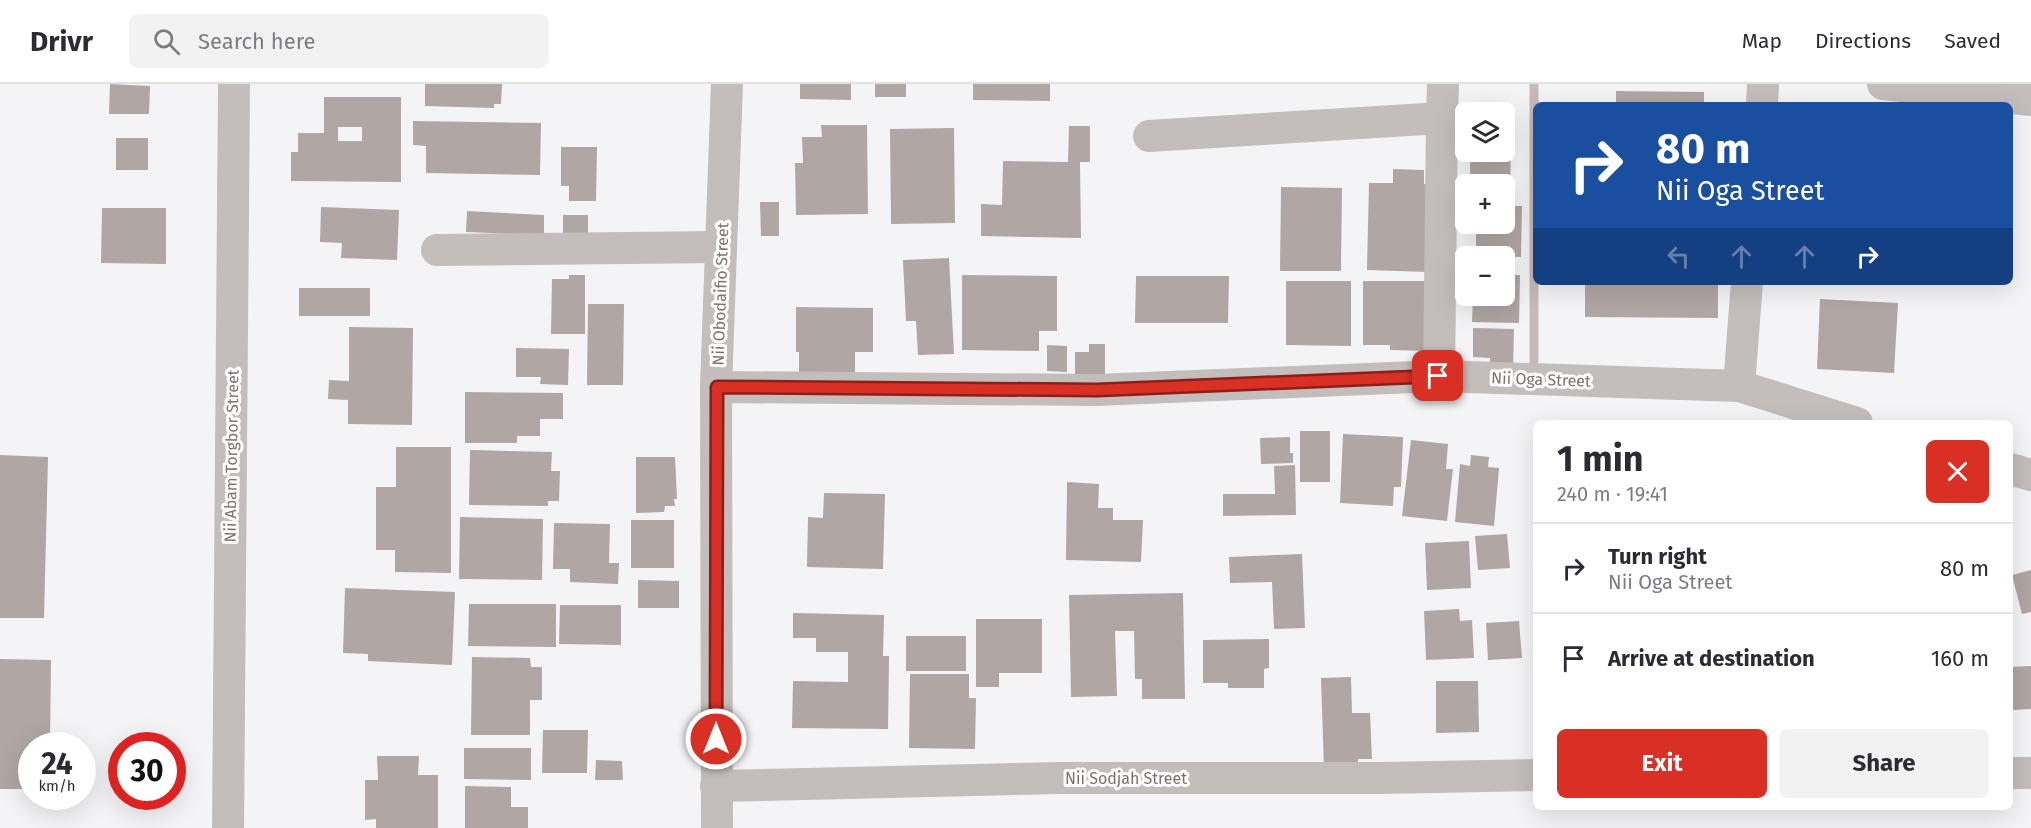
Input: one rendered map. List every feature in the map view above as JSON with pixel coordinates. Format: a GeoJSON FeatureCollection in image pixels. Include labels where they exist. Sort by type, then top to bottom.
{"type":"FeatureCollection","features":[{"type":"Feature","properties":{"kind":"street","name":"Nii Abam Torgbor Street"},"geometry":{"type":"LineString","coordinates":[[228,828],[234,84]]}},
{"type":"Feature","properties":{"kind":"street","name":"Nii Obodaifio Street"},"geometry":{"type":"LineString","coordinates":[[717,828],[717,387],[727,84]]}},
{"type":"Feature","properties":{"kind":"street"},"geometry":{"type":"LineString","coordinates":[[1438,376],[1443,84]]}},
{"type":"Feature","properties":{"kind":"street"},"geometry":{"type":"LineString","coordinates":[[1762,102],[1763,84]]}},
{"type":"Feature","properties":{"kind":"street"},"geometry":{"type":"LineString","coordinates":[[1883,84],[2031,100]]}},
{"type":"Feature","properties":{"kind":"street"},"geometry":{"type":"LineString","coordinates":[[1149,136],[1442,118]]}},
{"type":"Feature","properties":{"kind":"street"},"geometry":{"type":"LineString","coordinates":[[437,250],[721,248]]}},
{"type":"Feature","properties":{"kind":"street"},"geometry":{"type":"LineString","coordinates":[[1739,386],[1748,285]]}},
{"type":"Feature","properties":{"kind":"street","name":"Nii Oga Street"},"geometry":{"type":"LineString","coordinates":[[717,387],[1097,390],[1438,376],[1739,386],[1847,420]]}},
{"type":"Feature","properties":{"kind":"street"},"geometry":{"type":"LineString","coordinates":[[2013,471],[2031,475]]}},
{"type":"Feature","properties":{"kind":"street"},"geometry":{"type":"LineString","coordinates":[[2013,773],[2031,773]]}},
{"type":"Feature","properties":{"kind":"street","name":"Nii Sodjah Street"},"geometry":{"type":"LineString","coordinates":[[716,786],[1060,778],[1381,778],[1533,775]]}},
{"type":"Feature","properties":{"kind":"building"},"geometry":{"type":"Polygon","coordinates":[[[110,84],[150,86],[149,114],[109,114],[110,84]]]}},
{"type":"Feature","properties":{"kind":"building"},"geometry":{"type":"Polygon","coordinates":[[[425,84],[502,84],[501,104],[494,104],[494,108],[425,106],[425,84]]]}},
{"type":"Feature","properties":{"kind":"building"},"geometry":{"type":"Polygon","coordinates":[[[800,84],[851,84],[851,100],[800,99],[800,84]]]}},
{"type":"Feature","properties":{"kind":"building"},"geometry":{"type":"Polygon","coordinates":[[[875,84],[906,84],[906,97],[875,97],[875,84]]]}},
{"type":"Feature","properties":{"kind":"building"},"geometry":{"type":"Polygon","coordinates":[[[973,84],[1050,84],[1050,101],[973,100],[973,84]]]}},
{"type":"Feature","properties":{"kind":"building"},"geometry":{"type":"Polygon","coordinates":[[[1616,91],[1704,92],[1704,102],[1616,102],[1616,91]]]}},
{"type":"Feature","properties":{"kind":"building"},"geometry":{"type":"Polygon","coordinates":[[[324,97],[401,97],[401,182],[291,181],[291,152],[298,152],[298,133],[324,133],[324,97]],[[338,127],[338,141],[362,141],[362,127],[338,127]]]}},
{"type":"Feature","properties":{"kind":"building"},"geometry":{"type":"Polygon","coordinates":[[[413,121],[541,123],[540,175],[426,173],[426,146],[413,145],[413,121]]]}},
{"type":"Feature","properties":{"kind":"building"},"geometry":{"type":"Polygon","coordinates":[[[821,125],[867,125],[868,214],[796,215],[795,163],[803,163],[802,137],[822,137],[821,125]]]}},
{"type":"Feature","properties":{"kind":"building"},"geometry":{"type":"Polygon","coordinates":[[[1069,126],[1090,126],[1090,162],[1080,162],[1081,238],[981,236],[981,204],[1002,205],[1003,161],[1068,162],[1069,126]]]}},
{"type":"Feature","properties":{"kind":"building"},"geometry":{"type":"Polygon","coordinates":[[[954,128],[955,223],[891,224],[890,129],[954,128]]]}},
{"type":"Feature","properties":{"kind":"building"},"geometry":{"type":"Polygon","coordinates":[[[116,138],[148,138],[148,170],[116,170],[116,138]]]}},
{"type":"Feature","properties":{"kind":"building"},"geometry":{"type":"Polygon","coordinates":[[[561,147],[597,147],[596,201],[569,201],[569,186],[561,186],[561,147]]]}},
{"type":"Feature","properties":{"kind":"building"},"geometry":{"type":"Polygon","coordinates":[[[1470,162],[1511,162],[1510,174],[1470,174],[1470,162]]]}},
{"type":"Feature","properties":{"kind":"building"},"geometry":{"type":"Polygon","coordinates":[[[1393,169],[1424,170],[1424,184],[1430,184],[1429,272],[1367,270],[1369,183],[1393,183],[1393,169]]]}},
{"type":"Feature","properties":{"kind":"building"},"geometry":{"type":"Polygon","coordinates":[[[1281,187],[1342,188],[1341,271],[1280,271],[1281,187]]]}},
{"type":"Feature","properties":{"kind":"building"},"geometry":{"type":"Polygon","coordinates":[[[760,202],[779,202],[779,236],[761,236],[760,202]]]}},
{"type":"Feature","properties":{"kind":"building"},"geometry":{"type":"Polygon","coordinates":[[[1515,206],[1522,206],[1521,257],[1515,257],[1515,246],[1476,246],[1476,234],[1515,234],[1515,206]]]}},
{"type":"Feature","properties":{"kind":"building"},"geometry":{"type":"Polygon","coordinates":[[[321,207],[399,210],[397,260],[341,258],[342,243],[320,242],[321,207]]]}},
{"type":"Feature","properties":{"kind":"building"},"geometry":{"type":"Polygon","coordinates":[[[102,208],[166,208],[166,264],[101,263],[102,208]]]}},
{"type":"Feature","properties":{"kind":"building"},"geometry":{"type":"Polygon","coordinates":[[[467,211],[544,215],[544,235],[466,232],[467,211]]]}},
{"type":"Feature","properties":{"kind":"building"},"geometry":{"type":"Polygon","coordinates":[[[563,215],[588,215],[588,235],[563,235],[563,215]]]}},
{"type":"Feature","properties":{"kind":"building"},"geometry":{"type":"Polygon","coordinates":[[[949,258],[954,354],[918,355],[916,321],[906,321],[903,260],[949,258]]]}},
{"type":"Feature","properties":{"kind":"building"},"geometry":{"type":"Polygon","coordinates":[[[569,275],[585,275],[585,334],[551,334],[552,279],[569,279],[569,275]]]}},
{"type":"Feature","properties":{"kind":"building"},"geometry":{"type":"Polygon","coordinates":[[[962,275],[1057,276],[1057,331],[1039,331],[1039,351],[962,350],[962,275]]]}},
{"type":"Feature","properties":{"kind":"building"},"geometry":{"type":"Polygon","coordinates":[[[1515,275],[1520,275],[1519,323],[1472,322],[1473,306],[1515,306],[1515,275]]]}},
{"type":"Feature","properties":{"kind":"building"},"geometry":{"type":"Polygon","coordinates":[[[1136,276],[1229,276],[1228,323],[1135,323],[1136,276]]]}},
{"type":"Feature","properties":{"kind":"building"},"geometry":{"type":"Polygon","coordinates":[[[1286,281],[1351,281],[1351,346],[1286,345],[1286,281]]]}},
{"type":"Feature","properties":{"kind":"building"},"geometry":{"type":"Polygon","coordinates":[[[1363,281],[1430,281],[1430,351],[1390,350],[1390,345],[1363,345],[1363,281]]]}},
{"type":"Feature","properties":{"kind":"building"},"geometry":{"type":"Polygon","coordinates":[[[1585,285],[1718,285],[1718,318],[1585,317],[1585,285]]]}},
{"type":"Feature","properties":{"kind":"building"},"geometry":{"type":"Polygon","coordinates":[[[299,288],[370,288],[370,316],[299,316],[299,288]]]}},
{"type":"Feature","properties":{"kind":"building"},"geometry":{"type":"Polygon","coordinates":[[[1820,299],[1898,303],[1894,373],[1817,369],[1820,299]]]}},
{"type":"Feature","properties":{"kind":"building"},"geometry":{"type":"Polygon","coordinates":[[[588,304],[624,304],[623,385],[587,385],[588,304]]]}},
{"type":"Feature","properties":{"kind":"building"},"geometry":{"type":"Polygon","coordinates":[[[796,307],[873,308],[873,352],[855,352],[855,372],[799,372],[799,352],[796,352],[796,307]]]}},
{"type":"Feature","properties":{"kind":"building"},"geometry":{"type":"Polygon","coordinates":[[[349,327],[413,328],[412,425],[348,424],[348,400],[328,399],[329,380],[349,381],[349,327]]]}},
{"type":"Feature","properties":{"kind":"building"},"geometry":{"type":"Polygon","coordinates":[[[1473,328],[1514,329],[1513,372],[1490,372],[1490,358],[1473,357],[1473,328]]]}},
{"type":"Feature","properties":{"kind":"building"},"geometry":{"type":"Polygon","coordinates":[[[1089,344],[1105,344],[1105,375],[1075,375],[1075,352],[1089,352],[1089,344]]]}},
{"type":"Feature","properties":{"kind":"building"},"geometry":{"type":"Polygon","coordinates":[[[1047,345],[1067,346],[1067,372],[1047,371],[1047,345]]]}},
{"type":"Feature","properties":{"kind":"building"},"geometry":{"type":"Polygon","coordinates":[[[516,348],[569,349],[568,385],[540,384],[541,377],[516,377],[516,348]]]}},
{"type":"Feature","properties":{"kind":"building"},"geometry":{"type":"Polygon","coordinates":[[[465,392],[563,393],[563,419],[540,419],[540,436],[517,436],[517,443],[465,443],[465,392]]]}},
{"type":"Feature","properties":{"kind":"building"},"geometry":{"type":"Polygon","coordinates":[[[1300,431],[1330,431],[1330,482],[1300,482],[1300,431]]]}},
{"type":"Feature","properties":{"kind":"building"},"geometry":{"type":"Polygon","coordinates":[[[1343,434],[1403,437],[1401,487],[1394,487],[1393,506],[1340,503],[1343,434]]]}},
{"type":"Feature","properties":{"kind":"building"},"geometry":{"type":"Polygon","coordinates":[[[1290,437],[1290,453],[1293,453],[1293,463],[1261,464],[1260,438],[1290,437]]]}},
{"type":"Feature","properties":{"kind":"building"},"geometry":{"type":"Polygon","coordinates":[[[1411,440],[1448,444],[1446,469],[1453,469],[1447,521],[1402,516],[1411,440]]]}},
{"type":"Feature","properties":{"kind":"building"},"geometry":{"type":"Polygon","coordinates":[[[396,447],[451,447],[451,573],[395,572],[395,550],[376,550],[376,487],[396,487],[396,447]]]}},
{"type":"Feature","properties":{"kind":"building"},"geometry":{"type":"Polygon","coordinates":[[[470,450],[552,452],[551,471],[560,471],[559,501],[548,501],[548,506],[469,505],[470,450]]]}},
{"type":"Feature","properties":{"kind":"building"},"geometry":{"type":"Polygon","coordinates":[[[0,455],[48,457],[44,618],[0,618],[0,455]]]}},
{"type":"Feature","properties":{"kind":"building"},"geometry":{"type":"Polygon","coordinates":[[[1471,455],[1489,457],[1488,467],[1499,468],[1494,526],[1455,522],[1460,464],[1470,466],[1471,455]]]}},
{"type":"Feature","properties":{"kind":"building"},"geometry":{"type":"Polygon","coordinates":[[[636,457],[675,457],[677,499],[674,499],[675,506],[665,506],[664,512],[636,513],[636,457]]]}},
{"type":"Feature","properties":{"kind":"building"},"geometry":{"type":"Polygon","coordinates":[[[1295,465],[1296,515],[1223,516],[1223,494],[1275,494],[1274,466],[1295,465]]]}},
{"type":"Feature","properties":{"kind":"building"},"geometry":{"type":"Polygon","coordinates":[[[1067,482],[1099,484],[1098,508],[1113,508],[1113,520],[1143,520],[1141,562],[1066,560],[1067,482]]]}},
{"type":"Feature","properties":{"kind":"building"},"geometry":{"type":"Polygon","coordinates":[[[824,493],[885,494],[883,569],[807,567],[808,517],[823,518],[824,493]]]}},
{"type":"Feature","properties":{"kind":"building"},"geometry":{"type":"Polygon","coordinates":[[[460,517],[543,519],[542,580],[459,579],[460,517]]]}},
{"type":"Feature","properties":{"kind":"building"},"geometry":{"type":"Polygon","coordinates":[[[631,520],[674,520],[674,568],[631,568],[631,520]]]}},
{"type":"Feature","properties":{"kind":"building"},"geometry":{"type":"Polygon","coordinates":[[[554,523],[610,524],[609,563],[619,563],[618,584],[570,582],[570,569],[553,569],[554,523]]]}},
{"type":"Feature","properties":{"kind":"building"},"geometry":{"type":"Polygon","coordinates":[[[1507,534],[1510,568],[1478,570],[1475,536],[1507,534]]]}},
{"type":"Feature","properties":{"kind":"building"},"geometry":{"type":"Polygon","coordinates":[[[1469,541],[1471,588],[1427,590],[1425,543],[1469,541]]]}},
{"type":"Feature","properties":{"kind":"building"},"geometry":{"type":"Polygon","coordinates":[[[1302,554],[1305,628],[1274,629],[1272,582],[1230,583],[1229,557],[1302,554]]]}},
{"type":"Feature","properties":{"kind":"building"},"geometry":{"type":"Polygon","coordinates":[[[2031,570],[2031,612],[2022,614],[2013,575],[2031,570]]]}},
{"type":"Feature","properties":{"kind":"building"},"geometry":{"type":"Polygon","coordinates":[[[638,580],[679,581],[679,608],[638,608],[638,580]]]}},
{"type":"Feature","properties":{"kind":"building"},"geometry":{"type":"Polygon","coordinates":[[[345,588],[455,592],[452,665],[368,661],[368,654],[343,653],[345,588]]]}},
{"type":"Feature","properties":{"kind":"building"},"geometry":{"type":"Polygon","coordinates":[[[1183,593],[1185,699],[1142,699],[1142,679],[1135,679],[1134,631],[1115,631],[1117,696],[1071,697],[1069,595],[1183,593]]]}},
{"type":"Feature","properties":{"kind":"building"},"geometry":{"type":"Polygon","coordinates":[[[469,604],[556,604],[556,647],[468,646],[469,604]]]}},
{"type":"Feature","properties":{"kind":"building"},"geometry":{"type":"Polygon","coordinates":[[[560,605],[621,605],[621,645],[559,644],[560,605]]]}},
{"type":"Feature","properties":{"kind":"building"},"geometry":{"type":"Polygon","coordinates":[[[1459,609],[1460,621],[1472,620],[1474,658],[1426,660],[1424,611],[1459,609]]]}},
{"type":"Feature","properties":{"kind":"building"},"geometry":{"type":"Polygon","coordinates":[[[793,613],[884,615],[883,656],[889,656],[888,729],[792,728],[793,681],[848,682],[848,652],[816,652],[816,638],[793,638],[793,613]]]}},
{"type":"Feature","properties":{"kind":"building"},"geometry":{"type":"Polygon","coordinates":[[[976,619],[1042,619],[1042,673],[999,673],[999,687],[976,687],[976,619]]]}},
{"type":"Feature","properties":{"kind":"building"},"geometry":{"type":"Polygon","coordinates":[[[1519,621],[1522,658],[1488,660],[1486,623],[1519,621]]]}},
{"type":"Feature","properties":{"kind":"building"},"geometry":{"type":"Polygon","coordinates":[[[906,636],[966,636],[966,671],[906,671],[906,636]]]}},
{"type":"Feature","properties":{"kind":"building"},"geometry":{"type":"Polygon","coordinates":[[[1269,639],[1269,668],[1264,669],[1264,688],[1228,688],[1228,683],[1203,683],[1203,640],[1269,639]]]}},
{"type":"Feature","properties":{"kind":"building"},"geometry":{"type":"Polygon","coordinates":[[[472,657],[530,658],[531,667],[542,667],[542,700],[530,700],[530,735],[471,735],[472,657]]]}},
{"type":"Feature","properties":{"kind":"building"},"geometry":{"type":"Polygon","coordinates":[[[0,659],[51,660],[50,732],[18,732],[18,789],[0,789],[0,659]]]}},
{"type":"Feature","properties":{"kind":"building"},"geometry":{"type":"Polygon","coordinates":[[[2031,666],[2031,709],[2013,710],[2013,667],[2031,666]]]}},
{"type":"Feature","properties":{"kind":"building"},"geometry":{"type":"Polygon","coordinates":[[[910,674],[969,674],[969,698],[976,698],[975,749],[909,748],[910,674]]]}},
{"type":"Feature","properties":{"kind":"building"},"geometry":{"type":"Polygon","coordinates":[[[1351,677],[1352,713],[1370,713],[1372,759],[1358,759],[1358,768],[1324,769],[1321,678],[1351,677]]]}},
{"type":"Feature","properties":{"kind":"building"},"geometry":{"type":"Polygon","coordinates":[[[1436,681],[1478,681],[1479,732],[1436,733],[1436,681]]]}},
{"type":"Feature","properties":{"kind":"building"},"geometry":{"type":"Polygon","coordinates":[[[543,730],[588,730],[587,773],[542,773],[543,730]]]}},
{"type":"Feature","properties":{"kind":"building"},"geometry":{"type":"Polygon","coordinates":[[[464,748],[531,748],[531,780],[464,779],[464,748]]]}},
{"type":"Feature","properties":{"kind":"building"},"geometry":{"type":"Polygon","coordinates":[[[377,756],[419,756],[418,775],[438,775],[438,828],[376,828],[376,819],[365,820],[365,780],[378,780],[377,756]]]}},
{"type":"Feature","properties":{"kind":"building"},"geometry":{"type":"Polygon","coordinates":[[[596,760],[622,761],[623,780],[595,780],[596,760]]]}},
{"type":"Feature","properties":{"kind":"building"},"geometry":{"type":"Polygon","coordinates":[[[465,786],[511,787],[511,807],[528,807],[528,828],[465,828],[465,786]]]}},
{"type":"Feature","properties":{"kind":"waterway"},"geometry":{"type":"LineString","coordinates":[[1534,84],[1534,102]]}},
{"type":"Feature","properties":{"kind":"waterway"},"geometry":{"type":"LineString","coordinates":[[1534,285],[1534,361]]}},
{"type":"Feature","properties":{"kind":"route"},"geometry":{"type":"LineString","coordinates":[[716,739],[717,387],[1097,390],[1438,376]]}}]}
